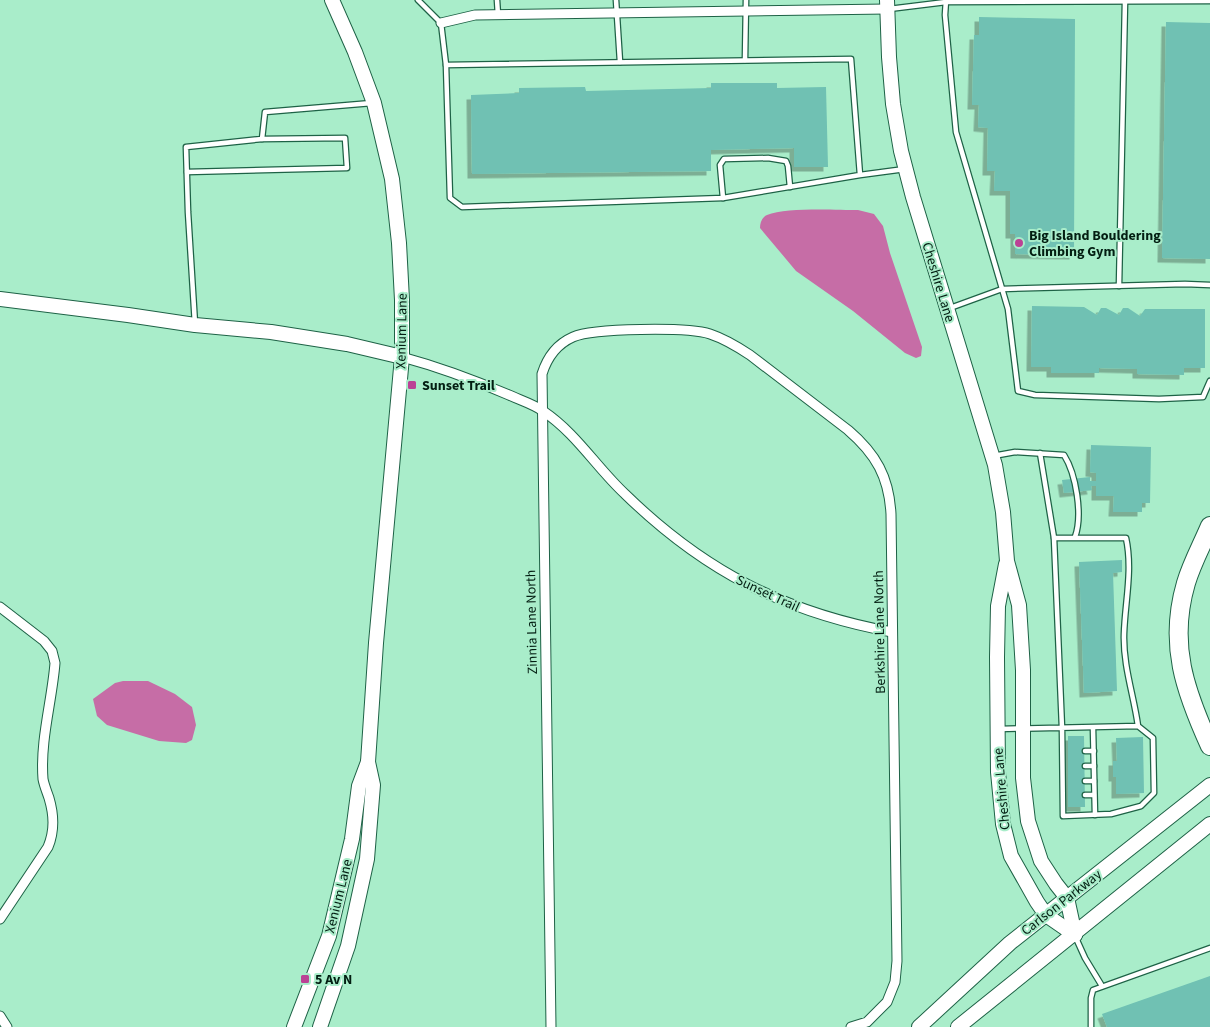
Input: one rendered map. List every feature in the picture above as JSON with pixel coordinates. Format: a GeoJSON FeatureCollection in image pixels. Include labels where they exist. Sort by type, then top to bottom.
{"type":"FeatureCollection","features":[{"type":"Feature","properties":{"kind":"highway"},"geometry":{"type":"LineString","coordinates":[[1210,526],[1186,581],[1178,628],[1180,658],[1186,682],[1210,746]]}},
{"type":"Feature","properties":{"kind":"main road","name":"Xenium Lane"},"geometry":{"type":"LineString","coordinates":[[320,1027],[348,946],[367,859],[373,785],[368,762],[376,643],[402,357],[402,300],[394,195],[374,103],[355,52],[332,0]]}},
{"type":"Feature","properties":{"kind":"main road","name":"Cheshire Lane"},"geometry":{"type":"LineString","coordinates":[[887,4],[893,104],[901,151],[992,456],[1003,512],[1007,561],[1019,605],[1023,670],[1023,778],[1026,807],[1041,861],[1068,898],[1075,935]]}},
{"type":"Feature","properties":{"kind":"main road","name":"Sunset Trail"},"geometry":{"type":"LineString","coordinates":[[0,299],[128,314],[195,325],[271,332],[348,344],[402,357]]}},
{"type":"Feature","properties":{"kind":"main road","name":"Cheshire Lane"},"geometry":{"type":"LineString","coordinates":[[1007,561],[998,606],[997,729],[1002,824],[1007,844],[1022,877],[1046,915],[1075,935]]}},
{"type":"Feature","properties":{"kind":"main road","name":"Xenium Lane"},"geometry":{"type":"LineString","coordinates":[[294,1027],[329,936],[352,839],[358,786],[368,762]]}},
{"type":"Feature","properties":{"kind":"main road","name":"Carlson Parkway"},"geometry":{"type":"LineString","coordinates":[[919,1027],[1010,943],[1210,785]]}},
{"type":"Feature","properties":{"kind":"main road"},"geometry":{"type":"LineString","coordinates":[[958,1027],[1075,935],[1210,824]]}},
{"type":"Feature","properties":{"kind":"street"},"geometry":{"type":"LineString","coordinates":[[441,24],[475,15],[746,11],[887,4]]}},
{"type":"Feature","properties":{"kind":"street","name":"Zinnia Lane North"},"geometry":{"type":"LineString","coordinates":[[551,1027],[541,380],[544,368],[551,355],[565,341],[588,332],[679,330]]}},
{"type":"Feature","properties":{"kind":"street","name":"Berkshire Lane North"},"geometry":{"type":"LineString","coordinates":[[679,330],[708,334],[742,350],[864,443],[876,459],[884,476],[891,504],[897,960],[895,982],[887,1002],[866,1022],[851,1027]]}},
{"type":"Feature","properties":{"kind":"street","name":"Sunset Trail"},"geometry":{"type":"LineString","coordinates":[[402,357],[439,368],[541,409],[574,436],[613,483],[648,517],[708,562],[755,588],[808,612],[892,632]]}},
{"type":"Feature","properties":{"kind":"street"},"geometry":{"type":"LineString","coordinates":[[0,607],[44,641],[52,651],[55,663],[48,708],[43,762],[43,781],[54,828],[52,838],[0,919]]}},
{"type":"Feature","properties":{"kind":"street"},"geometry":{"type":"LineString","coordinates":[[0,1016],[6,1026]]}},
{"type":"Feature","properties":{"kind":"lane"},"geometry":{"type":"LineString","coordinates":[[418,0],[441,24],[446,65],[450,198],[462,207],[723,198],[906,169]]}},
{"type":"Feature","properties":{"kind":"lane"},"geometry":{"type":"LineString","coordinates":[[497,0],[498,15]]}},
{"type":"Feature","properties":{"kind":"lane"},"geometry":{"type":"LineString","coordinates":[[616,0],[620,62]]}},
{"type":"Feature","properties":{"kind":"lane"},"geometry":{"type":"LineString","coordinates":[[745,60],[746,0]]}},
{"type":"Feature","properties":{"kind":"lane"},"geometry":{"type":"LineString","coordinates":[[887,4],[946,1],[1210,1]]}},
{"type":"Feature","properties":{"kind":"lane"},"geometry":{"type":"LineString","coordinates":[[946,1],[945,15],[956,132],[1008,309],[1018,391],[1035,395],[1159,399],[1203,397],[1210,381]]}},
{"type":"Feature","properties":{"kind":"lane"},"geometry":{"type":"LineString","coordinates":[[1119,286],[1126,1]]}},
{"type":"Feature","properties":{"kind":"lane"},"geometry":{"type":"LineString","coordinates":[[446,65],[851,59],[860,175]]}},
{"type":"Feature","properties":{"kind":"lane"},"geometry":{"type":"LineString","coordinates":[[262,139],[266,112],[374,103]]}},
{"type":"Feature","properties":{"kind":"lane"},"geometry":{"type":"LineString","coordinates":[[187,172],[347,168],[345,138],[262,139],[186,147],[187,172],[195,325]]}},
{"type":"Feature","properties":{"kind":"lane"},"geometry":{"type":"LineString","coordinates":[[723,198],[720,165],[724,159],[768,158],[786,161],[790,187]]}},
{"type":"Feature","properties":{"kind":"lane"},"geometry":{"type":"LineString","coordinates":[[948,309],[1002,289],[1210,284]]}},
{"type":"Feature","properties":{"kind":"lane"},"geometry":{"type":"LineString","coordinates":[[992,456],[1015,452],[1064,455],[1071,467],[1079,512],[1075,537]]}},
{"type":"Feature","properties":{"kind":"lane"},"geometry":{"type":"LineString","coordinates":[[997,729],[1023,728],[1062,728],[1093,728],[1138,726],[1153,738],[1154,793],[1141,806],[1111,814],[1063,816],[1066,796],[1065,751],[1062,728],[1054,538],[1040,453]]}},
{"type":"Feature","properties":{"kind":"lane"},"geometry":{"type":"LineString","coordinates":[[1054,538],[1126,538],[1130,573],[1124,636],[1129,684],[1138,726]]}},
{"type":"Feature","properties":{"kind":"lane"},"geometry":{"type":"LineString","coordinates":[[1093,728],[1095,815]]}},
{"type":"Feature","properties":{"kind":"lane"},"geometry":{"type":"LineString","coordinates":[[1084,751],[1094,751]]}},
{"type":"Feature","properties":{"kind":"lane"},"geometry":{"type":"LineString","coordinates":[[1085,766],[1094,766]]}},
{"type":"Feature","properties":{"kind":"lane"},"geometry":{"type":"LineString","coordinates":[[1085,781],[1094,781]]}},
{"type":"Feature","properties":{"kind":"lane"},"geometry":{"type":"LineString","coordinates":[[1085,795],[1094,796]]}},
{"type":"Feature","properties":{"kind":"lane"},"geometry":{"type":"LineString","coordinates":[[1075,935],[1085,958],[1102,986]]}},
{"type":"Feature","properties":{"kind":"lane"},"geometry":{"type":"LineString","coordinates":[[1091,1027],[1091,998],[1093,990],[1210,948]]}},
{"type":"Feature","properties":{"kind":"shaded area"},"geometry":{"type":"Polygon","coordinates":[[[858,210],[874,214],[883,226],[890,253],[922,347],[921,356],[916,358],[905,353],[853,311],[796,271],[760,228],[764,217],[775,212],[858,210]]]}},
{"type":"Feature","properties":{"kind":"shaded area"},"geometry":{"type":"Polygon","coordinates":[[[123,681],[148,681],[175,694],[192,707],[196,725],[192,740],[186,743],[159,741],[107,725],[97,716],[93,699],[115,683],[123,681]]]}},
{"type":"Feature","properties":{"kind":"building"},"geometry":{"type":"Polygon","coordinates":[[[979,17],[1075,19],[1074,255],[1015,254],[1015,234],[1010,234],[1010,191],[994,191],[995,171],[987,171],[988,128],[978,127],[979,105],[972,105],[974,35],[979,35],[979,17]]]}},
{"type":"Feature","properties":{"kind":"building"},"geometry":{"type":"Polygon","coordinates":[[[1166,22],[1210,23],[1210,259],[1162,258],[1166,22]]]}},
{"type":"Feature","properties":{"kind":"building"},"geometry":{"type":"Polygon","coordinates":[[[711,83],[777,83],[777,88],[826,87],[828,167],[794,167],[794,148],[711,150],[711,171],[472,174],[471,95],[519,93],[519,88],[585,87],[586,91],[711,88],[711,83]]]}},
{"type":"Feature","properties":{"kind":"building"},"geometry":{"type":"Polygon","coordinates":[[[1032,306],[1084,307],[1097,315],[1101,308],[1106,308],[1119,315],[1123,308],[1128,308],[1140,316],[1145,309],[1205,309],[1205,368],[1184,368],[1184,375],[1137,374],[1137,369],[1099,368],[1099,373],[1051,373],[1051,367],[1031,367],[1032,306]]]}},
{"type":"Feature","properties":{"kind":"building"},"geometry":{"type":"Polygon","coordinates":[[[1091,445],[1151,447],[1150,503],[1142,503],[1142,512],[1113,512],[1114,496],[1096,496],[1096,486],[1091,486],[1092,490],[1064,493],[1062,480],[1090,477],[1090,481],[1096,481],[1096,473],[1090,472],[1091,445]]]}},
{"type":"Feature","properties":{"kind":"building"},"geometry":{"type":"Polygon","coordinates":[[[1122,560],[1122,572],[1113,573],[1117,691],[1084,693],[1079,562],[1122,560]]]}},
{"type":"Feature","properties":{"kind":"building"},"geometry":{"type":"Polygon","coordinates":[[[1068,736],[1084,736],[1085,807],[1068,807],[1068,736]]]}},
{"type":"Feature","properties":{"kind":"building"},"geometry":{"type":"Polygon","coordinates":[[[1143,737],[1144,793],[1116,794],[1116,777],[1113,777],[1113,761],[1117,761],[1116,738],[1143,737]]]}},
{"type":"Feature","properties":{"kind":"building"},"geometry":{"type":"Polygon","coordinates":[[[1210,976],[1210,1027],[1107,1027],[1102,1014],[1210,976]]]}},
{"type":"Feature","properties":{"kind":"place","name":"Big Island Bouldering Climbing Gym"},"geometry":{"type":"Point","coordinates":[1019,243]}},
{"type":"Feature","properties":{"kind":"place","name":"Sunset Trail"},"geometry":{"type":"Point","coordinates":[412,385]}},
{"type":"Feature","properties":{"kind":"place","name":"5 Av N"},"geometry":{"type":"Point","coordinates":[305,979]}}]}
